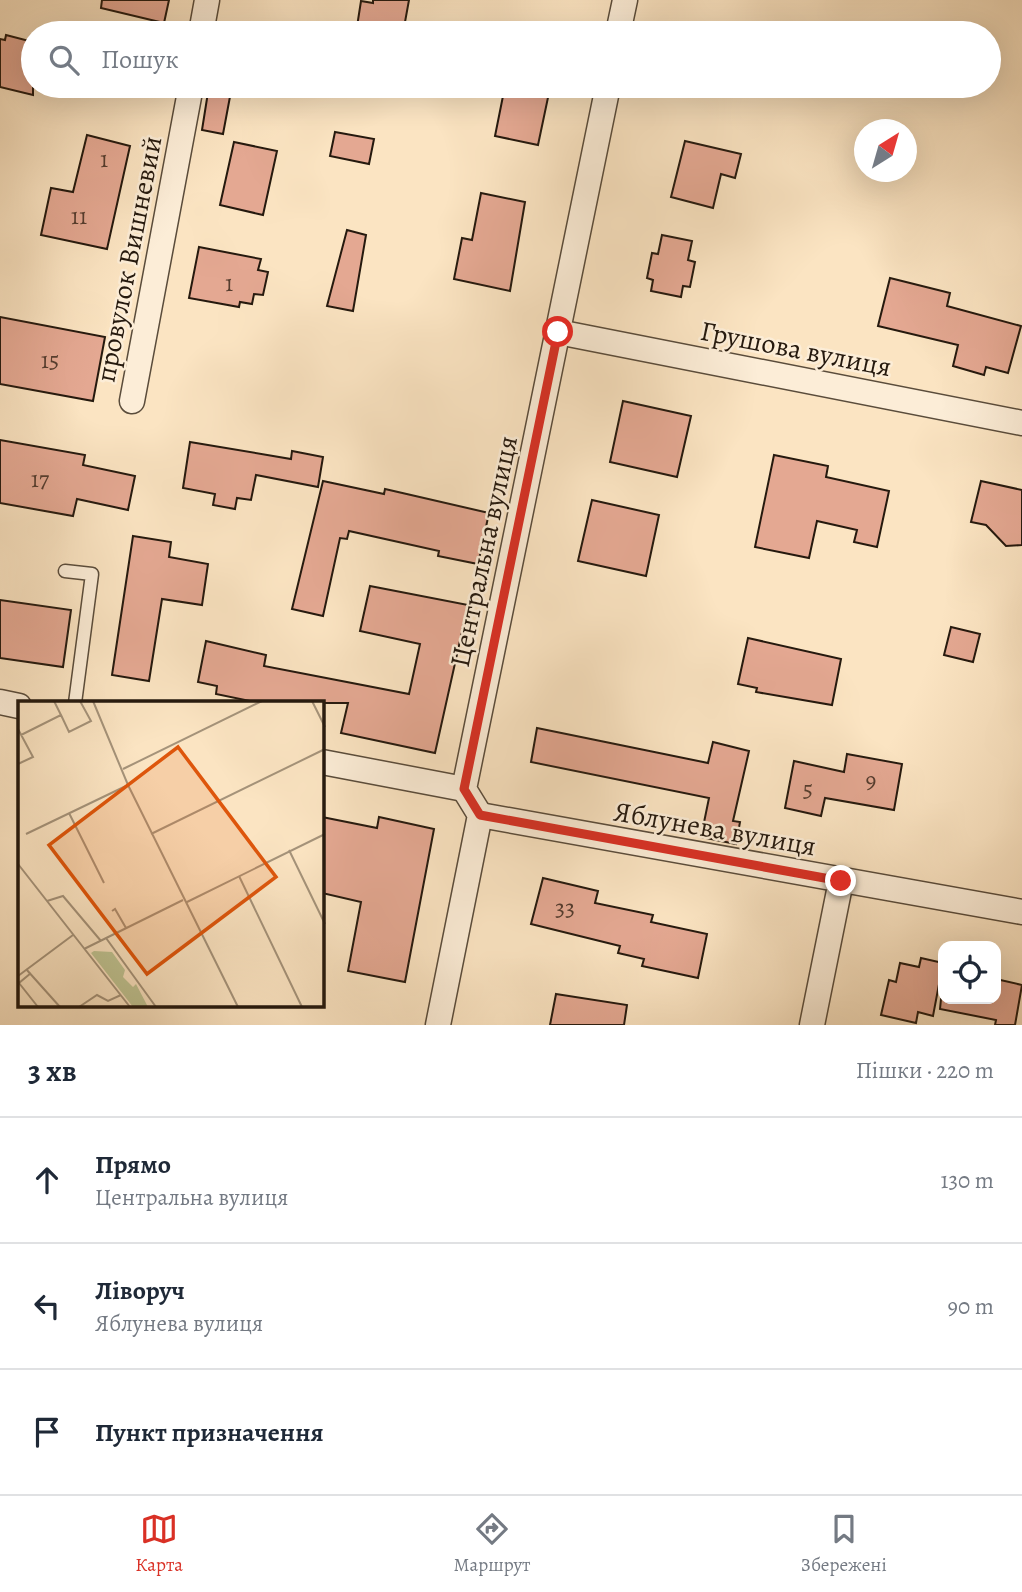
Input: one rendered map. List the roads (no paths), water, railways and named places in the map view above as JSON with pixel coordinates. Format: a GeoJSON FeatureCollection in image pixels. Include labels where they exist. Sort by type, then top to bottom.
{"type":"FeatureCollection","features":[{"type":"Feature","properties":{"kind":"street"},"geometry":{"type":"LineString","coordinates":[[203,21],[207,0]]}},
{"type":"Feature","properties":{"kind":"street"},"geometry":{"type":"LineString","coordinates":[[621,21],[625,0]]}},
{"type":"Feature","properties":{"kind":"street","name":"провулок Вишневий"},"geometry":{"type":"LineString","coordinates":[[132,401],[189,98]]}},
{"type":"Feature","properties":{"kind":"street","name":"Центральна вулиця"},"geometry":{"type":"LineString","coordinates":[[464,789],[606,98]]}},
{"type":"Feature","properties":{"kind":"street","name":"Грушова вулиця"},"geometry":{"type":"LineString","coordinates":[[558,332],[1022,423]]}},
{"type":"Feature","properties":{"kind":"street"},"geometry":{"type":"LineString","coordinates":[[0,702],[18,706]]}},
{"type":"Feature","properties":{"kind":"street"},"geometry":{"type":"LineString","coordinates":[[324,762],[464,789],[480,815],[438,1025]]}},
{"type":"Feature","properties":{"kind":"street","name":"Яблунева вулиця"},"geometry":{"type":"LineString","coordinates":[[480,815],[1022,912]]}},
{"type":"Feature","properties":{"kind":"street"},"geometry":{"type":"LineString","coordinates":[[812,1025],[841,881]]}},
{"type":"Feature","properties":{"kind":"lane"},"geometry":{"type":"LineString","coordinates":[[65,571],[92,574],[75,701]]}}]}
